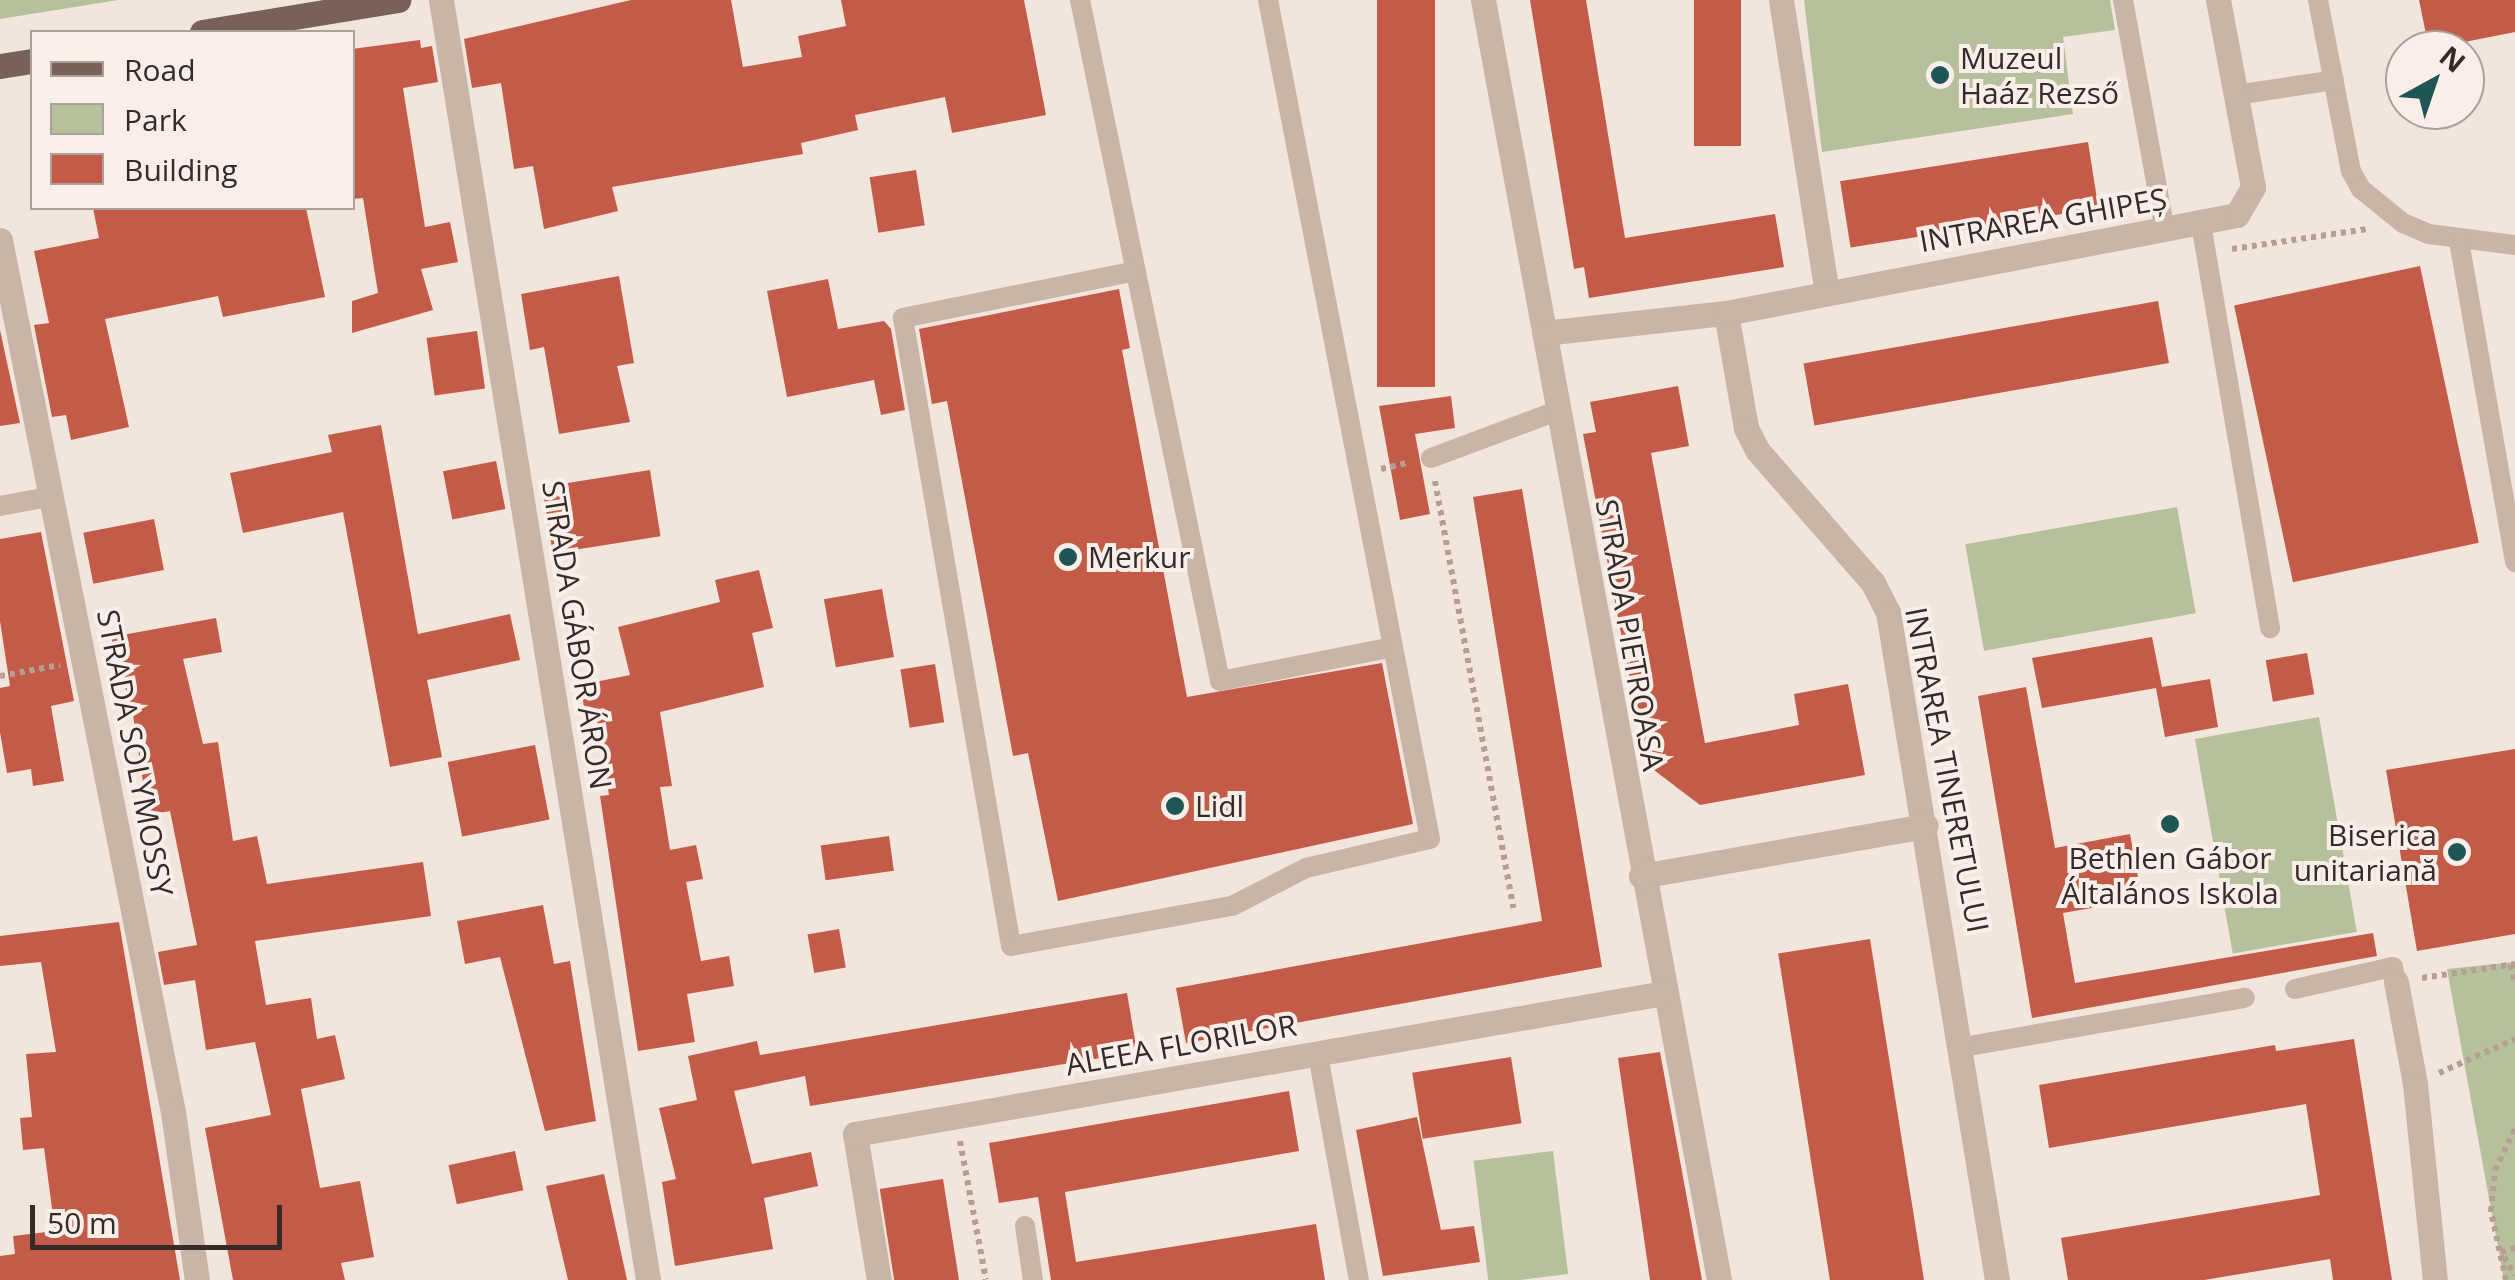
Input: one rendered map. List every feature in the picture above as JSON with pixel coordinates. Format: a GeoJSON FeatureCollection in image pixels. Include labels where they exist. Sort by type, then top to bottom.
{"type":"FeatureCollection","features":[{"type":"Feature","properties":{"kind":"main road"},"geometry":{"type":"LineString","coordinates":[[214,30],[398,0]]}},
{"type":"Feature","properties":{"kind":"main road"},"geometry":{"type":"LineString","coordinates":[[0,66],[30,61]]}},
{"type":"Feature","properties":{"kind":"street","name":"STRADA GÁBOR ÁRON"},"geometry":{"type":"LineString","coordinates":[[441,0],[648,1280]]}},
{"type":"Feature","properties":{"kind":"street","name":"STRADA PIETROASA"},"geometry":{"type":"LineString","coordinates":[[1483,0],[1641,876],[1719,1280]]}},
{"type":"Feature","properties":{"kind":"street"},"geometry":{"type":"LineString","coordinates":[[1781,0],[1828,293]]}},
{"type":"Feature","properties":{"kind":"street"},"geometry":{"type":"LineString","coordinates":[[2218,0],[2236,96]]}},
{"type":"Feature","properties":{"kind":"street","name":"INTRAREA GHIPEȘ"},"geometry":{"type":"LineString","coordinates":[[1544,333],[1726,314],[2237,214],[2253,187],[2236,96]]}},
{"type":"Feature","properties":{"kind":"street","name":"STRADA SOLYMOSSY"},"geometry":{"type":"LineString","coordinates":[[0,240],[48,497],[85,660],[174,1112],[197,1280]]}},
{"type":"Feature","properties":{"kind":"street","name":"INTRAREA TINERETULUI"},"geometry":{"type":"LineString","coordinates":[[1726,314],[1746,428],[1757,450],[1873,582],[1888,612],[1963,1047],[1997,1280]]}},
{"type":"Feature","properties":{"kind":"street"},"geometry":{"type":"LineString","coordinates":[[1641,876],[1926,826]]}},
{"type":"Feature","properties":{"kind":"street"},"geometry":{"type":"LineString","coordinates":[[2396,982],[2416,1084],[2434,1280]]}},
{"type":"Feature","properties":{"kind":"street","name":"ALEEA FLORILOR"},"geometry":{"type":"LineString","coordinates":[[879,1280],[855,1134],[1664,993]]}},
{"type":"Feature","properties":{"kind":"lane"},"geometry":{"type":"LineString","coordinates":[[1080,0],[1220,682],[1393,648]]}},
{"type":"Feature","properties":{"kind":"lane"},"geometry":{"type":"LineString","coordinates":[[1136,270],[904,318],[1011,946],[1232,906],[1306,868],[1430,839],[1268,0]]}},
{"type":"Feature","properties":{"kind":"lane"},"geometry":{"type":"LineString","coordinates":[[2123,0],[2165,231]]}},
{"type":"Feature","properties":{"kind":"lane"},"geometry":{"type":"LineString","coordinates":[[2318,0],[2352,171],[2374,204],[2404,223],[2459,241],[2515,245]]}},
{"type":"Feature","properties":{"kind":"lane"},"geometry":{"type":"LineString","coordinates":[[2236,96],[2334,80]]}},
{"type":"Feature","properties":{"kind":"lane"},"geometry":{"type":"LineString","coordinates":[[2200,224],[2270,628]]}},
{"type":"Feature","properties":{"kind":"lane"},"geometry":{"type":"LineString","coordinates":[[2459,241],[2515,562]]}},
{"type":"Feature","properties":{"kind":"lane"},"geometry":{"type":"LineString","coordinates":[[1431,458],[1557,411]]}},
{"type":"Feature","properties":{"kind":"lane"},"geometry":{"type":"LineString","coordinates":[[0,506],[48,497]]}},
{"type":"Feature","properties":{"kind":"lane"},"geometry":{"type":"LineString","coordinates":[[2295,989],[2393,967],[2396,982]]}},
{"type":"Feature","properties":{"kind":"lane"},"geometry":{"type":"LineString","coordinates":[[1963,1047],[2245,998]]}},
{"type":"Feature","properties":{"kind":"lane"},"geometry":{"type":"LineString","coordinates":[[1318,1055],[1358,1280]]}},
{"type":"Feature","properties":{"kind":"lane"},"geometry":{"type":"LineString","coordinates":[[1025,1226],[1033,1280]]}},
{"type":"Feature","properties":{"kind":"path"},"geometry":{"type":"LineString","coordinates":[[2206,253],[2404,223]]}},
{"type":"Feature","properties":{"kind":"path"},"geometry":{"type":"LineString","coordinates":[[1360,474],[1431,458],[1513,908]]}},
{"type":"Feature","properties":{"kind":"path"},"geometry":{"type":"LineString","coordinates":[[0,676],[85,660]]}},
{"type":"Feature","properties":{"kind":"path"},"geometry":{"type":"LineString","coordinates":[[2396,982],[2512,964],[2515,983]]}},
{"type":"Feature","properties":{"kind":"path"},"geometry":{"type":"LineString","coordinates":[[2416,1084],[2515,1039]]}},
{"type":"Feature","properties":{"kind":"path"},"geometry":{"type":"LineString","coordinates":[[956,1116],[986,1280]]}},
{"type":"Feature","properties":{"kind":"path"},"geometry":{"type":"LineString","coordinates":[[2506,1280],[2491,1211],[2495,1170],[2515,1129]]}},
{"type":"Feature","properties":{"kind":"path"},"geometry":{"type":"LineString","coordinates":[[2501,1252],[2515,1248]]}},
{"type":"Feature","properties":{"kind":"path"},"geometry":{"type":"LineString","coordinates":[[2501,1252],[2515,1275]]}},
{"type":"Feature","properties":{"kind":"green space"},"geometry":{"type":"Polygon","coordinates":[[[0,0],[118,0],[0,19],[0,0]]]}},
{"type":"Feature","properties":{"kind":"green space","name":"Muzeul Haáz Rezső"},"geometry":{"type":"Polygon","coordinates":[[[1804,0],[2110,0],[2115,30],[2063,37],[2073,114],[1822,152],[1804,0]]]}},
{"type":"Feature","properties":{"kind":"green space"},"geometry":{"type":"Polygon","coordinates":[[[2177,507],[2196,613],[1984,651],[1965,544],[2177,507]]]}},
{"type":"Feature","properties":{"kind":"green space"},"geometry":{"type":"Polygon","coordinates":[[[2319,717],[2357,932],[2233,954],[2195,739],[2319,717]]]}},
{"type":"Feature","properties":{"kind":"green space"},"geometry":{"type":"Polygon","coordinates":[[[2515,962],[2515,1280],[2504,1280],[2447,969],[2515,962]]]}},
{"type":"Feature","properties":{"kind":"green space"},"geometry":{"type":"Polygon","coordinates":[[[1553,1151],[1568,1274],[1488,1280],[1474,1161],[1553,1151]]]}},
{"type":"Feature","properties":{"kind":"building"},"geometry":{"type":"Polygon","coordinates":[[[631,0],[731,0],[743,67],[802,57],[798,36],[846,26],[841,0],[1024,0],[1046,115],[952,133],[945,97],[855,115],[858,130],[801,143],[803,154],[612,187],[618,211],[544,229],[533,166],[514,169],[501,83],[472,88],[464,39],[631,0]]]}},
{"type":"Feature","properties":{"kind":"building"},"geometry":{"type":"Polygon","coordinates":[[[1377,0],[1435,0],[1435,387],[1377,387],[1377,0]]]}},
{"type":"Feature","properties":{"kind":"building"},"geometry":{"type":"Polygon","coordinates":[[[1530,0],[1586,0],[1625,238],[1775,214],[1784,267],[1589,298],[1584,267],[1574,269],[1530,0]]]}},
{"type":"Feature","properties":{"kind":"building"},"geometry":{"type":"Polygon","coordinates":[[[1694,0],[1741,0],[1741,146],[1694,146],[1694,0]]]}},
{"type":"Feature","properties":{"kind":"building"},"geometry":{"type":"Polygon","coordinates":[[[2419,0],[2515,0],[2515,32],[2485,38],[2485,30],[2425,30],[2419,0]]]}},
{"type":"Feature","properties":{"kind":"building"},"geometry":{"type":"Polygon","coordinates":[[[420,40],[421,48],[432,46],[438,82],[403,88],[425,227],[450,222],[458,262],[421,269],[433,310],[352,333],[352,301],[378,293],[363,198],[355,199],[355,49],[420,40]]]}},
{"type":"Feature","properties":{"kind":"building"},"geometry":{"type":"Polygon","coordinates":[[[2088,142],[2098,208],[1851,247],[1840,181],[2088,142]]]}},
{"type":"Feature","properties":{"kind":"building"},"geometry":{"type":"Polygon","coordinates":[[[916,170],[925,225],[878,233],[870,177],[916,170]]]}},
{"type":"Feature","properties":{"kind":"building"},"geometry":{"type":"Polygon","coordinates":[[[93,210],[306,210],[325,297],[223,317],[218,296],[105,319],[129,427],[71,440],[66,415],[52,417],[34,325],[49,323],[34,251],[99,238],[93,210]]]}},
{"type":"Feature","properties":{"kind":"building"},"geometry":{"type":"Polygon","coordinates":[[[2420,266],[2479,543],[2293,582],[2234,306],[2420,266]]]}},
{"type":"Feature","properties":{"kind":"building"},"geometry":{"type":"Polygon","coordinates":[[[619,276],[634,363],[617,366],[630,422],[559,434],[544,347],[530,350],[521,294],[619,276]]]}},
{"type":"Feature","properties":{"kind":"building"},"geometry":{"type":"Polygon","coordinates":[[[828,279],[838,329],[884,321],[891,329],[905,410],[881,415],[874,380],[787,397],[767,291],[828,279]]]}},
{"type":"Feature","properties":{"kind":"building"},"geometry":{"type":"Polygon","coordinates":[[[1119,289],[1130,348],[1122,350],[1187,697],[1382,663],[1413,824],[1058,901],[1028,753],[1013,756],[947,401],[932,404],[919,329],[1119,289]]]}},
{"type":"Feature","properties":{"kind":"building"},"geometry":{"type":"Polygon","coordinates":[[[2158,301],[2169,363],[1814,426],[1803,364],[2158,301]]]}},
{"type":"Feature","properties":{"kind":"building"},"geometry":{"type":"Polygon","coordinates":[[[0,330],[20,423],[0,426],[0,330]]]}},
{"type":"Feature","properties":{"kind":"building"},"geometry":{"type":"Polygon","coordinates":[[[477,331],[485,388],[435,396],[426,338],[477,331]]]}},
{"type":"Feature","properties":{"kind":"building"},"geometry":{"type":"Polygon","coordinates":[[[1678,386],[1689,446],[1651,453],[1705,743],[1799,725],[1794,694],[1848,684],[1865,775],[1700,805],[1646,764],[1583,434],[1596,432],[1590,402],[1678,386]]]}},
{"type":"Feature","properties":{"kind":"building"},"geometry":{"type":"Polygon","coordinates":[[[1451,396],[1455,428],[1415,434],[1430,514],[1400,520],[1379,406],[1451,396]]]}},
{"type":"Feature","properties":{"kind":"building"},"geometry":{"type":"Polygon","coordinates":[[[381,425],[418,634],[510,614],[520,660],[427,680],[442,757],[390,767],[343,512],[243,533],[230,473],[332,452],[328,435],[381,425]]]}},
{"type":"Feature","properties":{"kind":"building"},"geometry":{"type":"Polygon","coordinates":[[[496,461],[505,509],[452,519],[443,471],[496,461]]]}},
{"type":"Feature","properties":{"kind":"building"},"geometry":{"type":"Polygon","coordinates":[[[650,470],[660,536],[553,553],[542,487],[650,470]]]}},
{"type":"Feature","properties":{"kind":"building"},"geometry":{"type":"Polygon","coordinates":[[[1522,489],[1602,967],[1186,1043],[1176,988],[1542,921],[1473,497],[1522,489]]]}},
{"type":"Feature","properties":{"kind":"building"},"geometry":{"type":"Polygon","coordinates":[[[154,519],[164,570],[93,584],[83,533],[154,519]]]}},
{"type":"Feature","properties":{"kind":"building"},"geometry":{"type":"Polygon","coordinates":[[[41,532],[74,701],[51,706],[64,781],[33,786],[31,769],[7,773],[0,732],[0,688],[10,686],[0,621],[0,539],[41,532]]]}},
{"type":"Feature","properties":{"kind":"building"},"geometry":{"type":"Polygon","coordinates":[[[759,570],[773,628],[752,633],[764,687],[660,712],[672,786],[660,787],[670,850],[696,845],[703,879],[686,882],[701,961],[729,956],[734,986],[687,994],[695,1042],[638,1051],[600,796],[609,795],[597,721],[587,723],[580,685],[630,675],[618,627],[720,602],[715,580],[759,570]]]}},
{"type":"Feature","properties":{"kind":"building"},"geometry":{"type":"Polygon","coordinates":[[[882,589],[894,657],[836,667],[824,599],[882,589]]]}},
{"type":"Feature","properties":{"kind":"building"},"geometry":{"type":"Polygon","coordinates":[[[216,618],[222,652],[183,659],[203,744],[218,742],[233,841],[257,836],[267,884],[423,862],[431,916],[255,941],[266,1005],[311,998],[317,1039],[335,1035],[345,1079],[301,1089],[320,1188],[360,1181],[374,1257],[341,1263],[345,1280],[233,1280],[205,1128],[271,1115],[255,1042],[206,1050],[195,980],[164,985],[158,952],[197,945],[170,811],[148,815],[133,715],[111,637],[216,618]]]}},
{"type":"Feature","properties":{"kind":"building"},"geometry":{"type":"Polygon","coordinates":[[[2152,637],[2162,687],[2210,679],[2218,727],[2165,737],[2156,688],[2042,708],[2032,658],[2152,637]]]}},
{"type":"Feature","properties":{"kind":"building"},"geometry":{"type":"Polygon","coordinates":[[[2307,653],[2314,694],[2273,702],[2266,660],[2307,653]]]}},
{"type":"Feature","properties":{"kind":"building"},"geometry":{"type":"Polygon","coordinates":[[[935,664],[944,722],[910,728],[900,669],[935,664]]]}},
{"type":"Feature","properties":{"kind":"building"},"geometry":{"type":"Polygon","coordinates":[[[2026,687],[2055,848],[2130,834],[2142,899],[2063,913],[2075,983],[2373,933],[2377,956],[2032,1018],[1978,696],[2026,687]]]}},
{"type":"Feature","properties":{"kind":"building"},"geometry":{"type":"Polygon","coordinates":[[[535,745],[550,820],[462,837],[448,762],[535,745]]]}},
{"type":"Feature","properties":{"kind":"building","name":"Biserica unitariană"},"geometry":{"type":"Polygon","coordinates":[[[2515,749],[2515,934],[2417,951],[2386,770],[2515,749]]]}},
{"type":"Feature","properties":{"kind":"building"},"geometry":{"type":"Polygon","coordinates":[[[889,836],[894,871],[826,880],[821,846],[889,836]]]}},
{"type":"Feature","properties":{"kind":"building"},"geometry":{"type":"Polygon","coordinates":[[[543,905],[554,964],[570,961],[596,1121],[545,1131],[500,957],[465,964],[457,921],[543,905]]]}},
{"type":"Feature","properties":{"kind":"building"},"geometry":{"type":"Polygon","coordinates":[[[119,922],[180,1280],[0,1280],[0,1256],[15,1254],[13,1236],[55,1231],[44,1148],[23,1150],[20,1118],[32,1117],[26,1054],[56,1052],[41,962],[0,966],[0,936],[119,922]]]}},
{"type":"Feature","properties":{"kind":"building"},"geometry":{"type":"Polygon","coordinates":[[[839,929],[846,967],[814,973],[807,935],[839,929]]]}},
{"type":"Feature","properties":{"kind":"building"},"geometry":{"type":"Polygon","coordinates":[[[1870,939],[1924,1280],[1830,1280],[1778,954],[1870,939]]]}},
{"type":"Feature","properties":{"kind":"building"},"geometry":{"type":"Polygon","coordinates":[[[1127,993],[1137,1052],[810,1106],[805,1076],[734,1091],[752,1164],[811,1152],[818,1186],[764,1198],[773,1249],[675,1266],[662,1182],[676,1179],[659,1108],[697,1100],[688,1056],[757,1041],[760,1055],[1127,993]]]}},
{"type":"Feature","properties":{"kind":"building"},"geometry":{"type":"Polygon","coordinates":[[[2354,1039],[2392,1280],[2333,1280],[2330,1259],[2204,1280],[2068,1280],[2061,1238],[2320,1195],[2306,1104],[2049,1148],[2039,1085],[2275,1045],[2276,1051],[2354,1039]]]}},
{"type":"Feature","properties":{"kind":"building"},"geometry":{"type":"Polygon","coordinates":[[[1660,1052],[1702,1280],[1650,1280],[1618,1058],[1660,1052]]]}},
{"type":"Feature","properties":{"kind":"building"},"geometry":{"type":"Polygon","coordinates":[[[1511,1057],[1521,1123],[1423,1139],[1412,1073],[1511,1057]]]}},
{"type":"Feature","properties":{"kind":"building"},"geometry":{"type":"Polygon","coordinates":[[[1289,1091],[1299,1151],[1065,1192],[1076,1262],[1316,1224],[1325,1280],[1051,1280],[1038,1197],[999,1203],[989,1143],[1289,1091]]]}},
{"type":"Feature","properties":{"kind":"building"},"geometry":{"type":"Polygon","coordinates":[[[1417,1117],[1441,1230],[1474,1226],[1480,1262],[1383,1276],[1356,1130],[1417,1117]]]}},
{"type":"Feature","properties":{"kind":"building"},"geometry":{"type":"Polygon","coordinates":[[[515,1151],[523,1190],[457,1204],[448,1165],[515,1151]]]}},
{"type":"Feature","properties":{"kind":"building"},"geometry":{"type":"Polygon","coordinates":[[[604,1174],[627,1280],[568,1280],[546,1186],[604,1174]]]}},
{"type":"Feature","properties":{"kind":"building"},"geometry":{"type":"Polygon","coordinates":[[[943,1179],[959,1280],[894,1280],[880,1189],[943,1179]]]}},
{"type":"Feature","properties":{"kind":"place","name":"Muzeul Haáz Rezső"},"geometry":{"type":"Point","coordinates":[1940,75]}},
{"type":"Feature","properties":{"kind":"place","name":"Merkur"},"geometry":{"type":"Point","coordinates":[1068,557]}},
{"type":"Feature","properties":{"kind":"place","name":"Lidl"},"geometry":{"type":"Point","coordinates":[1175,806]}},
{"type":"Feature","properties":{"kind":"place","name":"Bethlen Gábor Általános Iskola"},"geometry":{"type":"Point","coordinates":[2170,824]}},
{"type":"Feature","properties":{"kind":"place","name":"Biserica unitariană"},"geometry":{"type":"Point","coordinates":[2457,852]}}]}
